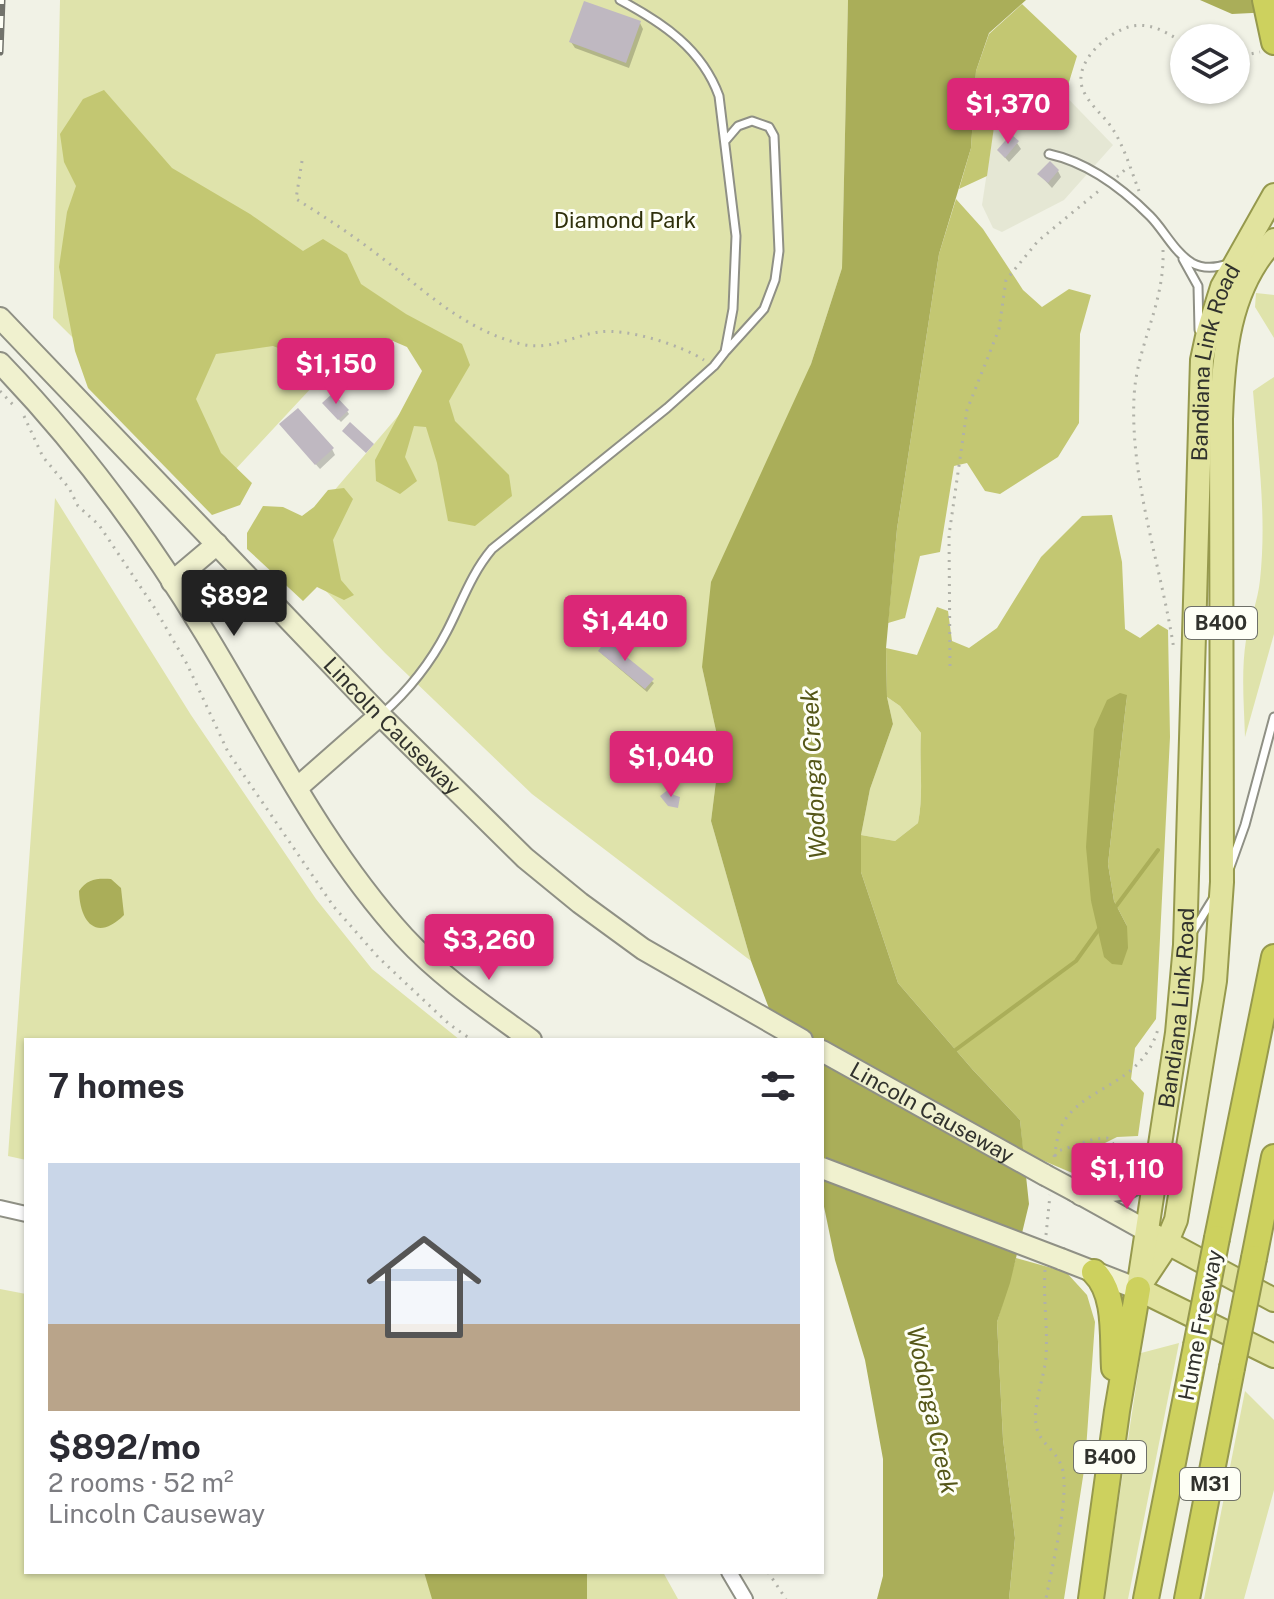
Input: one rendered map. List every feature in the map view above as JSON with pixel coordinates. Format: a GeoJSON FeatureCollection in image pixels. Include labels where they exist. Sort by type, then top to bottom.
{"type":"FeatureCollection","features":[{"type":"Feature","properties":{"kind":"highway"},"geometry":{"type":"LineString","coordinates":[[1265,0],[1268,47]]}},
{"type":"Feature","properties":{"kind":"highway","name":"Hume Freeway"},"geometry":{"type":"LineString","coordinates":[[1146,1599],[1274,957]]}},
{"type":"Feature","properties":{"kind":"highway","name":"Hume Freeway"},"geometry":{"type":"LineString","coordinates":[[1187,1599],[1274,1157]]}},
{"type":"Feature","properties":{"kind":"highway"},"geometry":{"type":"LineString","coordinates":[[1094,1272],[1108,1295],[1117,1411]]}},
{"type":"Feature","properties":{"kind":"highway","name":"B400"},"geometry":{"type":"LineString","coordinates":[[1091,1599],[1117,1411],[1138,1289]]}},
{"type":"Feature","properties":{"kind":"main road","name":"Bandiana Link Road"},"geometry":{"type":"LineString","coordinates":[[1138,1289],[1177,1033],[1185,945],[1202,360],[1214,310],[1236,258],[1274,195]]}},
{"type":"Feature","properties":{"kind":"main road","name":"Bandiana Link Road"},"geometry":{"type":"LineString","coordinates":[[1138,1289],[1167,1243],[1176,1220],[1211,1008],[1222,882],[1223,365],[1238,299],[1255,266],[1274,240]]}},
{"type":"Feature","properties":{"kind":"main road","name":"Lincoln Causeway"},"geometry":{"type":"LineString","coordinates":[[0,318],[380,715],[525,858],[643,949],[798,1038]]}},
{"type":"Feature","properties":{"kind":"main road"},"geometry":{"type":"LineString","coordinates":[[0,363],[95,473],[172,582],[297,788],[362,887],[404,937],[449,980],[528,1038]]}},
{"type":"Feature","properties":{"kind":"main road"},"geometry":{"type":"LineString","coordinates":[[172,582],[217,544]]}},
{"type":"Feature","properties":{"kind":"main road"},"geometry":{"type":"LineString","coordinates":[[297,788],[380,715]]}},
{"type":"Feature","properties":{"kind":"main road","name":"Lincoln Causeway"},"geometry":{"type":"LineString","coordinates":[[824,1052],[1274,1300]]}},
{"type":"Feature","properties":{"kind":"main road"},"geometry":{"type":"LineString","coordinates":[[824,1169],[1053,1261],[1138,1289],[1274,1356]]}},
{"type":"Feature","properties":{"kind":"main road"},"geometry":{"type":"LineString","coordinates":[[1078,1193],[1126,1189],[1155,1174]]}},
{"type":"Feature","properties":{"kind":"street"},"geometry":{"type":"LineString","coordinates":[[0,1208],[24,1214]]}},
{"type":"Feature","properties":{"kind":"street"},"geometry":{"type":"LineString","coordinates":[[730,1574],[745,1599]]}},
{"type":"Feature","properties":{"kind":"lane"},"geometry":{"type":"LineString","coordinates":[[620,0],[674,34],[702,62],[719,96],[736,218],[733,309],[725,352]]}},
{"type":"Feature","properties":{"kind":"lane"},"geometry":{"type":"LineString","coordinates":[[380,715],[427,665],[475,571],[492,549],[667,408],[714,366],[769,300],[779,251],[774,136],[763,123],[752,121],[738,126],[726,140]]}},
{"type":"Feature","properties":{"kind":"lane"},"geometry":{"type":"LineString","coordinates":[[1049,154],[1078,163],[1109,183],[1150,216],[1178,250],[1198,286],[1202,360]]}},
{"type":"Feature","properties":{"kind":"lane"},"geometry":{"type":"LineString","coordinates":[[1178,250],[1195,264],[1208,267],[1225,265],[1236,258]]}},
{"type":"Feature","properties":{"kind":"lane"},"geometry":{"type":"LineString","coordinates":[[1185,945],[1222,882],[1245,825],[1274,717]]}},
{"type":"Feature","properties":{"kind":"path"},"geometry":{"type":"LineString","coordinates":[[1150,216],[1112,128],[1082,89],[1081,77],[1094,50],[1112,35],[1136,25],[1159,28],[1170,35]]}},
{"type":"Feature","properties":{"kind":"path"},"geometry":{"type":"LineString","coordinates":[[302,161],[296,199],[350,234],[446,310],[466,321],[507,339],[531,345],[550,346],[586,335],[616,332],[679,347],[714,366]]}},
{"type":"Feature","properties":{"kind":"path"},"geometry":{"type":"LineString","coordinates":[[950,666],[949,535],[967,410],[999,329],[1006,280],[1038,241],[1129,166]]}},
{"type":"Feature","properties":{"kind":"path"},"geometry":{"type":"LineString","coordinates":[[1163,250],[1161,292],[1137,378],[1134,418],[1153,548],[1174,653]]}},
{"type":"Feature","properties":{"kind":"path"},"geometry":{"type":"LineString","coordinates":[[0,391],[25,417],[43,457],[69,488],[78,506],[99,525],[154,607],[187,664],[228,752],[334,907],[378,957],[449,1024],[469,1038]]}},
{"type":"Feature","properties":{"kind":"path"},"geometry":{"type":"LineString","coordinates":[[1126,1189],[1114,1143],[1107,1138],[1058,1151],[1054,1157],[1060,1129],[1079,1104],[1142,1062],[1150,1051],[1160,1022]]}},
{"type":"Feature","properties":{"kind":"path"},"geometry":{"type":"LineString","coordinates":[[1046,1237],[1051,1185]]}},
{"type":"Feature","properties":{"kind":"path"},"geometry":{"type":"LineString","coordinates":[[1046,1599],[1065,1485],[1061,1464],[1039,1436],[1035,1409],[1043,1381],[1053,1261]]}},
{"type":"Feature","properties":{"kind":"path"},"geometry":{"type":"LineString","coordinates":[[769,1574],[786,1599]]}},
{"type":"Feature","properties":{"kind":"shaded area"},"geometry":{"type":"Polygon","coordinates":[[[1022,4],[1077,56],[1065,95],[1048,78],[998,99],[987,176],[959,189],[971,148],[976,71],[989,34],[1022,4]]]}},
{"type":"Feature","properties":{"kind":"shaded area"},"geometry":{"type":"Polygon","coordinates":[[[1048,78],[1113,145],[1064,200],[1002,232],[993,228],[982,205],[998,99],[1048,78]]]}},
{"type":"Feature","properties":{"kind":"shaded area"},"geometry":{"type":"Polygon","coordinates":[[[104,90],[172,168],[250,214],[303,251],[323,239],[347,254],[361,284],[406,314],[462,344],[470,365],[449,401],[455,421],[509,475],[512,496],[475,526],[448,521],[437,463],[426,427],[414,426],[405,457],[417,481],[400,494],[376,481],[375,460],[422,371],[407,347],[386,338],[369,359],[344,373],[273,346],[216,354],[196,399],[221,453],[252,483],[240,505],[212,515],[88,388],[75,351],[59,267],[67,212],[76,186],[64,162],[60,134],[83,99],[104,90]]]}},
{"type":"Feature","properties":{"kind":"shaded area"},"geometry":{"type":"Polygon","coordinates":[[[956,199],[983,229],[1023,290],[1042,307],[1069,289],[1091,295],[1080,334],[1079,423],[1058,457],[1000,494],[985,491],[967,463],[954,466],[940,552],[920,556],[905,618],[888,623],[897,529],[939,254],[956,199]]]}},
{"type":"Feature","properties":{"kind":"shaded area"},"geometry":{"type":"Polygon","coordinates":[[[344,488],[353,499],[333,540],[341,580],[354,595],[344,600],[317,587],[303,601],[247,549],[247,533],[263,506],[283,507],[302,516],[328,490],[344,488]]]}},
{"type":"Feature","properties":{"kind":"shaded area"},"geometry":{"type":"Polygon","coordinates":[[[1112,515],[1122,562],[1125,629],[1140,638],[1158,624],[1168,630],[1170,737],[1156,1019],[1135,1048],[1131,1079],[1144,1093],[1138,1136],[1117,1137],[1091,1150],[1083,1170],[1077,1175],[1023,1152],[1020,1120],[898,983],[861,872],[861,835],[895,841],[918,823],[920,812],[921,733],[900,706],[887,697],[886,648],[917,655],[937,607],[948,611],[952,641],[969,648],[997,628],[1041,557],[1082,516],[1112,515]],[[1127,695],[1091,901],[1127,926],[1114,901],[1108,864],[1127,695]]]}},
{"type":"Feature","properties":{"kind":"shaded area"},"geometry":{"type":"Polygon","coordinates":[[[1016,1258],[1066,1272],[1087,1295],[1095,1322],[1085,1464],[1064,1599],[1009,1599],[1015,1538],[1003,1439],[997,1322],[1016,1258]]]}},
{"type":"Feature","properties":{"kind":"green space","name":"Diamond Park"},"geometry":{"type":"Polygon","coordinates":[[[60,0],[848,0],[842,268],[811,364],[702,667],[720,749],[711,821],[751,961],[532,794],[385,653],[285,548],[452,353],[380,314],[221,485],[53,318],[60,0]]]}},
{"type":"Feature","properties":{"kind":"green space"},"geometry":{"type":"Polygon","coordinates":[[[1256,293],[1274,295],[1274,338],[1255,307],[1256,293]]]}},
{"type":"Feature","properties":{"kind":"green space"},"geometry":{"type":"Polygon","coordinates":[[[1274,377],[1274,634],[1245,737],[1244,652],[1259,588],[1263,532],[1253,391],[1274,377]]]}},
{"type":"Feature","properties":{"kind":"green space"},"geometry":{"type":"Polygon","coordinates":[[[55,498],[191,715],[316,899],[372,969],[458,1038],[24,1038],[24,1160],[8,1156],[55,498]]]}},
{"type":"Feature","properties":{"kind":"green space"},"geometry":{"type":"Polygon","coordinates":[[[887,697],[900,706],[921,733],[918,823],[895,841],[861,835],[870,789],[893,724],[887,697]]]}},
{"type":"Feature","properties":{"kind":"green space"},"geometry":{"type":"Polygon","coordinates":[[[0,1289],[24,1294],[24,1574],[664,1574],[678,1599],[0,1599],[0,1289]]]}},
{"type":"Feature","properties":{"kind":"green space"},"geometry":{"type":"Polygon","coordinates":[[[1179,1343],[1128,1599],[1104,1599],[1141,1353],[1179,1343]]]}},
{"type":"Feature","properties":{"kind":"green space"},"geometry":{"type":"Polygon","coordinates":[[[1245,1391],[1274,1420],[1274,1490],[1244,1599],[1204,1599],[1245,1391]]]}},
{"type":"Feature","properties":{"kind":"water","name":"Wodonga Creek"},"geometry":{"type":"Polygon","coordinates":[[[848,0],[1026,0],[989,33],[976,71],[971,148],[939,254],[897,529],[886,648],[887,697],[893,724],[870,789],[861,835],[861,872],[898,983],[1020,1120],[1029,1204],[997,1322],[1003,1439],[1015,1538],[1009,1599],[877,1599],[883,1576],[883,1459],[865,1360],[835,1260],[824,1207],[824,1038],[780,1038],[751,961],[711,821],[720,749],[702,667],[711,582],[811,364],[842,268],[848,0]]]}},
{"type":"Feature","properties":{"kind":"water"},"geometry":{"type":"Polygon","coordinates":[[[1200,0],[1274,0],[1274,12],[1232,14],[1200,0]]]}},
{"type":"Feature","properties":{"kind":"water"},"geometry":{"type":"Polygon","coordinates":[[[1120,693],[1127,695],[1108,864],[1114,901],[1127,926],[1128,948],[1122,965],[1112,964],[1104,957],[1091,901],[1086,847],[1094,729],[1107,700],[1120,693]]]}},
{"type":"Feature","properties":{"kind":"water"},"geometry":{"type":"Polygon","coordinates":[[[111,879],[121,888],[124,915],[106,927],[98,928],[87,920],[79,891],[93,880],[111,879]]]}},
{"type":"Feature","properties":{"kind":"water"},"geometry":{"type":"Polygon","coordinates":[[[425,1574],[587,1574],[587,1599],[432,1599],[425,1574]]]}},
{"type":"Feature","properties":{"kind":"building"},"geometry":{"type":"Polygon","coordinates":[[[584,1],[641,21],[626,63],[569,42],[584,1]]]}},
{"type":"Feature","properties":{"kind":"building"},"geometry":{"type":"Polygon","coordinates":[[[1032,92],[1048,104],[1038,117],[1022,105],[1032,92]]]}},
{"type":"Feature","properties":{"kind":"building"},"geometry":{"type":"Polygon","coordinates":[[[1011,134],[1019,141],[1005,158],[997,150],[1011,134]]]}},
{"type":"Feature","properties":{"kind":"building"},"geometry":{"type":"Polygon","coordinates":[[[1050,161],[1059,170],[1048,183],[1037,174],[1050,161]]]}},
{"type":"Feature","properties":{"kind":"building"},"geometry":{"type":"Polygon","coordinates":[[[333,393],[349,410],[338,420],[322,403],[333,393]]]}},
{"type":"Feature","properties":{"kind":"building"},"geometry":{"type":"Polygon","coordinates":[[[298,408],[334,448],[315,465],[279,424],[298,408]]]}},
{"type":"Feature","properties":{"kind":"building"},"geometry":{"type":"Polygon","coordinates":[[[350,422],[374,444],[366,453],[342,431],[350,422]]]}},
{"type":"Feature","properties":{"kind":"building"},"geometry":{"type":"Polygon","coordinates":[[[606,640],[612,645],[616,640],[627,649],[623,654],[654,679],[645,689],[598,651],[606,640]]]}},
{"type":"Feature","properties":{"kind":"building"},"geometry":{"type":"Polygon","coordinates":[[[669,789],[680,797],[678,808],[668,806],[660,796],[669,789]]]}},
{"type":"Feature","properties":{"kind":"waterway"},"geometry":{"type":"LineString","coordinates":[[1114,909],[1158,850]]}},
{"type":"Feature","properties":{"kind":"waterway"},"geometry":{"type":"LineString","coordinates":[[954,1051],[1076,961],[1099,929]]}},
{"type":"Feature","properties":{"kind":"railway"},"geometry":{"type":"LineString","coordinates":[[0,52],[2,0]]}}]}
